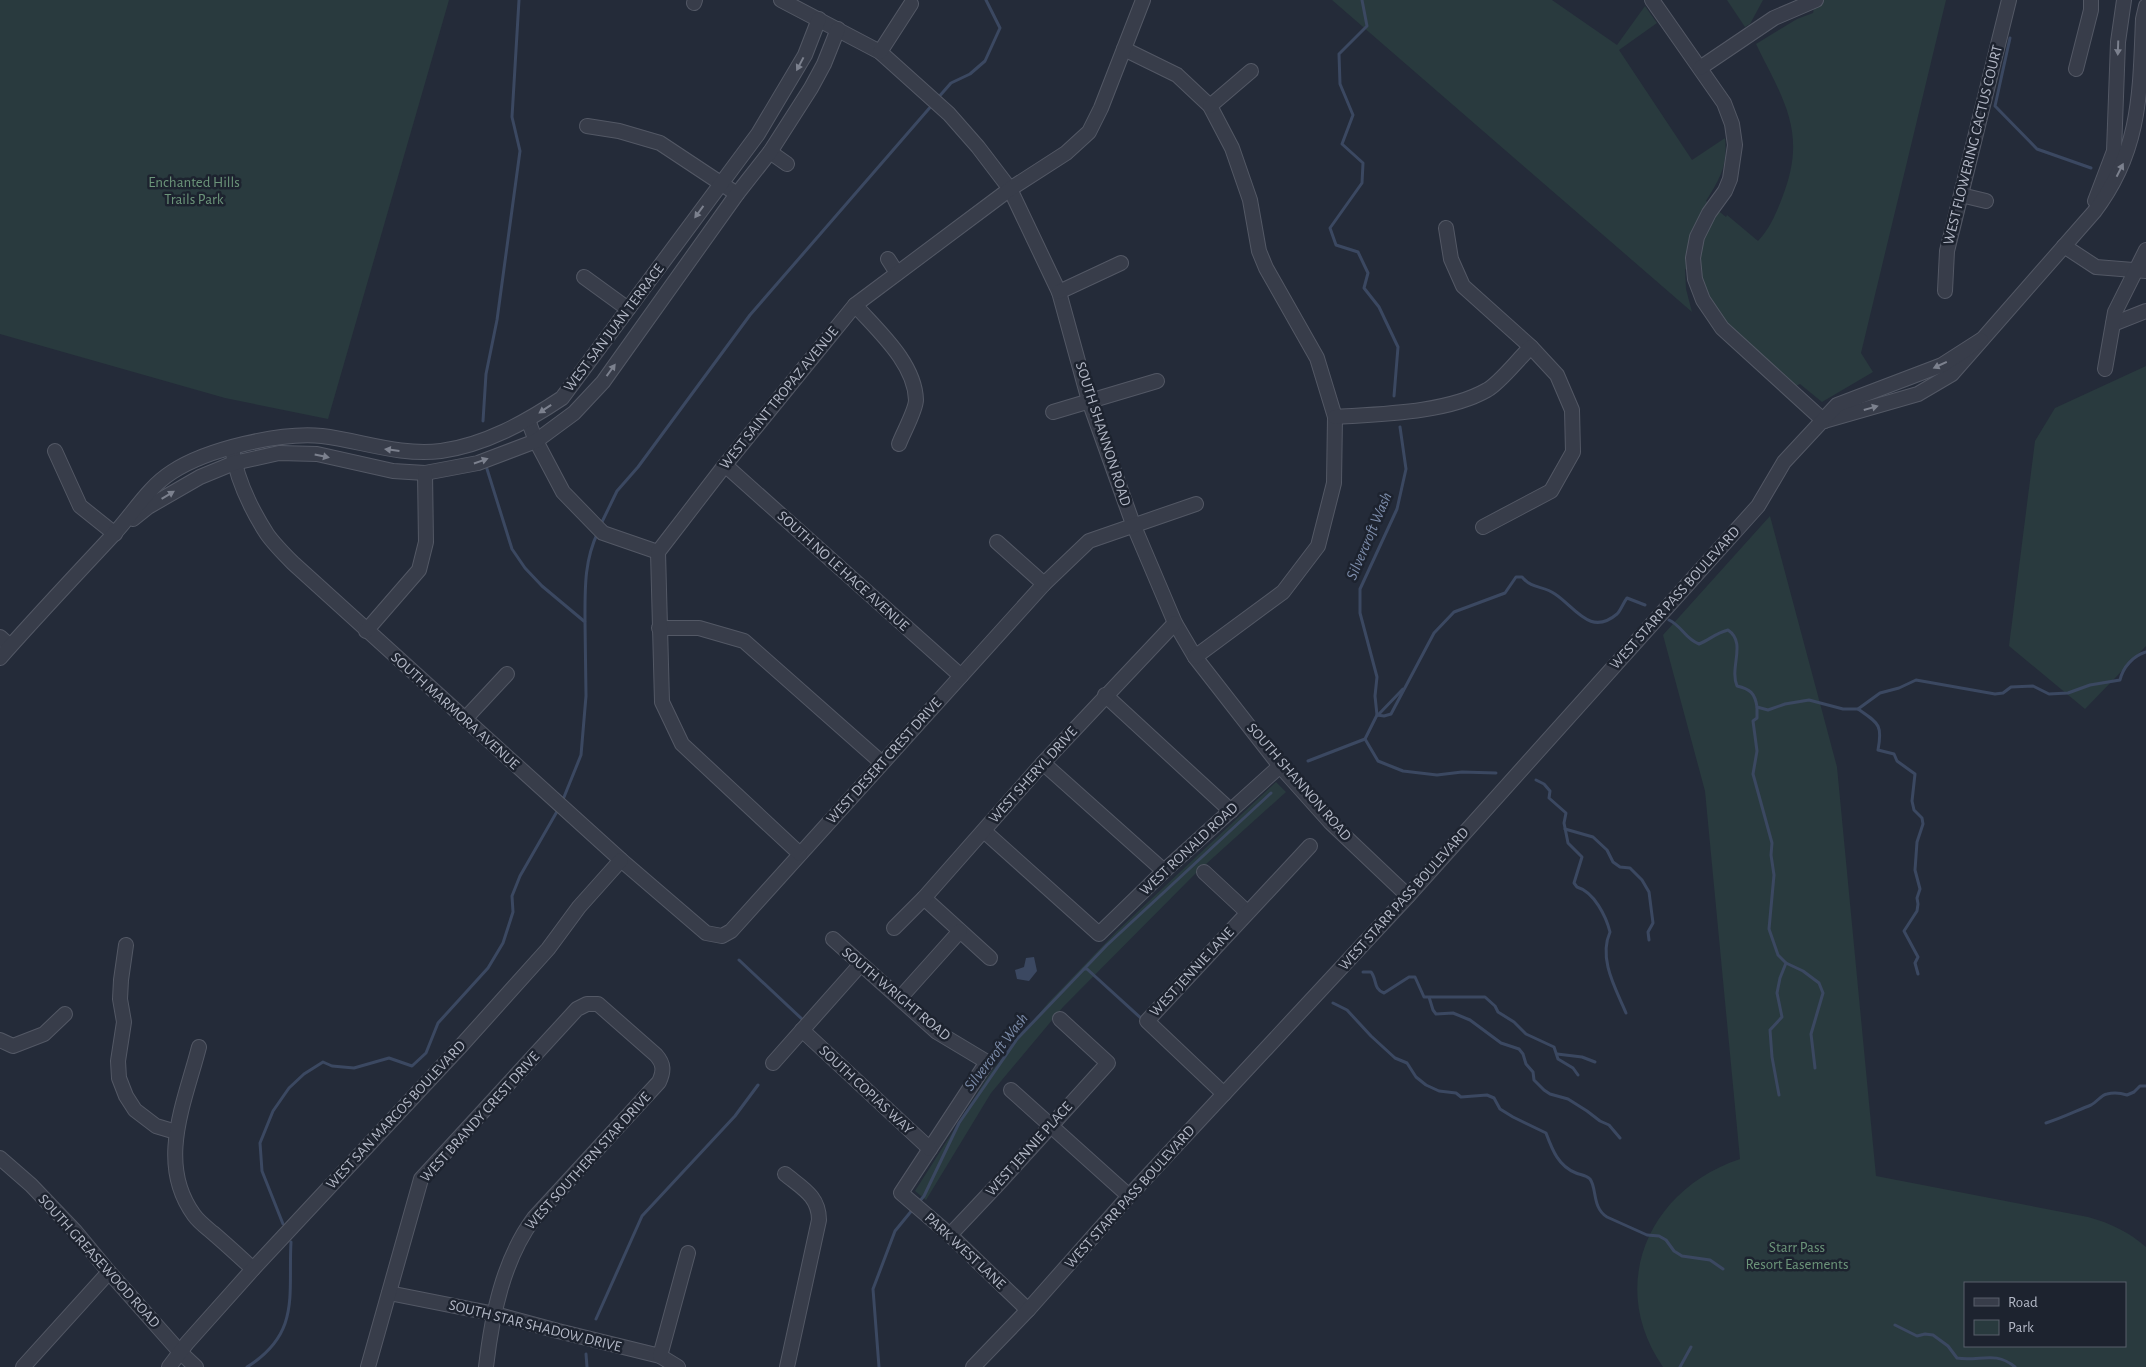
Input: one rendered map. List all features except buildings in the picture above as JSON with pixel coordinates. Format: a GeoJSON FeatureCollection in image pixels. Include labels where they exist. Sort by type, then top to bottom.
{"type":"FeatureCollection","features":[{"type":"Feature","properties":{"kind":"street","name":"SOUTH SHANNON ROAD"},"geometry":{"type":"LineString","coordinates":[[781,0],[880,52],[949,114],[1010,189],[1059,292],[1089,401],[1133,524],[1175,623],[1195,657],[1280,766],[1331,823],[1408,896]]}},
{"type":"Feature","properties":{"kind":"street","name":"WEST SAINT TROPAZ AVENUE"},"geometry":{"type":"LineString","coordinates":[[658,552],[725,465],[855,304],[1010,189],[1066,153],[1089,132],[1101,108],[1143,0]]}},
{"type":"Feature","properties":{"kind":"street"},"geometry":{"type":"LineString","coordinates":[[1652,0],[1724,103],[1732,124],[1736,145],[1730,179],[1725,191],[1709,213],[1697,237],[1693,258],[1696,282],[1703,300],[1720,327],[1824,421]]}},
{"type":"Feature","properties":{"kind":"street"},"geometry":{"type":"LineString","coordinates":[[1700,68],[1774,18],[1816,0]]}},
{"type":"Feature","properties":{"kind":"street","name":"WEST FLOWERING CACTUS COURT"},"geometry":{"type":"LineString","coordinates":[[1945,291],[1947,251],[2009,0]]}},
{"type":"Feature","properties":{"kind":"street"},"geometry":{"type":"LineString","coordinates":[[2076,69],[2091,10],[2090,0]]}},
{"type":"Feature","properties":{"kind":"street","name":"WEST STARR PASS BOULEVARD"},"geometry":{"type":"LineString","coordinates":[[2083,224],[2096,198],[2114,151],[2118,42],[2124,0]]}},
{"type":"Feature","properties":{"kind":"street"},"geometry":{"type":"LineString","coordinates":[[880,52],[911,4]]}},
{"type":"Feature","properties":{"kind":"street","name":"WEST STARR PASS BOULEVARD"},"geometry":{"type":"LineString","coordinates":[[974,1367],[1028,1310],[1129,1196],[1408,896],[1758,506],[1784,462],[1837,405],[1942,365],[1981,340],[2083,224],[2106,197],[2124,164],[2137,116],[2143,19],[2146,6]]}},
{"type":"Feature","properties":{"kind":"street","name":"WEST SAN JUAN TERRACE"},"geometry":{"type":"LineString","coordinates":[[114,534],[141,499],[171,472],[193,460],[232,448],[270,439],[321,436],[386,449],[419,452],[441,451],[474,444],[528,420],[562,398],[758,134],[793,78],[805,55],[819,19]]}},
{"type":"Feature","properties":{"kind":"street","name":"WEST SAN JUAN TERRACE"},"geometry":{"type":"LineString","coordinates":[[0,658],[5,641],[114,534],[148,507],[200,477],[234,463],[279,453],[317,454],[393,471],[425,473],[478,463],[536,441],[574,413],[603,382],[770,152],[811,88],[824,64],[838,29]]}},
{"type":"Feature","properties":{"kind":"street"},"geometry":{"type":"LineString","coordinates":[[1124,50],[1176,75],[1210,106],[1232,148],[1250,200],[1259,251],[1266,268],[1317,358],[1335,417],[1334,482],[1318,546],[1283,592],[1195,657]]}},
{"type":"Feature","properties":{"kind":"street"},"geometry":{"type":"LineString","coordinates":[[1210,106],[1251,71]]}},
{"type":"Feature","properties":{"kind":"street"},"geometry":{"type":"LineString","coordinates":[[588,126],[620,131],[660,143],[738,194]]}},
{"type":"Feature","properties":{"kind":"street"},"geometry":{"type":"LineString","coordinates":[[770,152],[787,164]]}},
{"type":"Feature","properties":{"kind":"street"},"geometry":{"type":"LineString","coordinates":[[1961,195],[1986,202]]}},
{"type":"Feature","properties":{"kind":"street"},"geometry":{"type":"LineString","coordinates":[[1446,228],[1451,259],[1463,286],[1531,347],[1557,375],[1572,410],[1573,452],[1550,491],[1483,527]]}},
{"type":"Feature","properties":{"kind":"street"},"geometry":{"type":"LineString","coordinates":[[2064,246],[2096,267],[2140,271]]}},
{"type":"Feature","properties":{"kind":"street"},"geometry":{"type":"LineString","coordinates":[[2105,369],[2115,312],[2140,271],[2146,250]]}},
{"type":"Feature","properties":{"kind":"street"},"geometry":{"type":"LineString","coordinates":[[888,259],[897,273]]}},
{"type":"Feature","properties":{"kind":"street"},"geometry":{"type":"LineString","coordinates":[[1059,292],[1121,264]]}},
{"type":"Feature","properties":{"kind":"street"},"geometry":{"type":"LineString","coordinates":[[584,277],[628,309]]}},
{"type":"Feature","properties":{"kind":"street"},"geometry":{"type":"LineString","coordinates":[[855,304],[896,350],[909,370],[916,402],[899,444]]}},
{"type":"Feature","properties":{"kind":"street"},"geometry":{"type":"LineString","coordinates":[[2113,324],[2146,311]]}},
{"type":"Feature","properties":{"kind":"street"},"geometry":{"type":"LineString","coordinates":[[1335,417],[1408,412],[1459,401],[1488,390],[1531,347]]}},
{"type":"Feature","properties":{"kind":"street"},"geometry":{"type":"LineString","coordinates":[[1053,412],[1157,381]]}},
{"type":"Feature","properties":{"kind":"street"},"geometry":{"type":"LineString","coordinates":[[528,420],[536,441],[563,492],[603,533],[658,552],[658,628],[662,702],[682,744],[800,854]]}},
{"type":"Feature","properties":{"kind":"street","name":"SOUTH MARMORA AVENUE"},"geometry":{"type":"LineString","coordinates":[[232,448],[234,463],[255,512],[268,535],[293,563],[620,860],[706,933],[722,942]]}},
{"type":"Feature","properties":{"kind":"street"},"geometry":{"type":"LineString","coordinates":[[55,451],[80,506],[114,534]]}},
{"type":"Feature","properties":{"kind":"street","name":"SOUTH NO LE HACE AVENUE"},"geometry":{"type":"LineString","coordinates":[[725,465],[961,676]]}},
{"type":"Feature","properties":{"kind":"street"},"geometry":{"type":"LineString","coordinates":[[366,631],[419,570],[426,542],[425,473]]}},
{"type":"Feature","properties":{"kind":"street","name":"WEST DESERT CREST DRIVE"},"geometry":{"type":"LineString","coordinates":[[722,942],[1044,584],[1089,542],[1133,524],[1196,504]]}},
{"type":"Feature","properties":{"kind":"street"},"geometry":{"type":"LineString","coordinates":[[997,542],[1044,584]]}},
{"type":"Feature","properties":{"kind":"street","name":"WEST SHERYL DRIVE"},"geometry":{"type":"LineString","coordinates":[[894,928],[924,898],[1105,695],[1175,623]]}},
{"type":"Feature","properties":{"kind":"street"},"geometry":{"type":"LineString","coordinates":[[658,628],[699,628],[744,641],[882,763]]}},
{"type":"Feature","properties":{"kind":"street"},"geometry":{"type":"LineString","coordinates":[[465,719],[507,674]]}},
{"type":"Feature","properties":{"kind":"street"},"geometry":{"type":"LineString","coordinates":[[1105,695],[1230,811]]}},
{"type":"Feature","properties":{"kind":"street"},"geometry":{"type":"LineString","coordinates":[[1043,763],[1164,871]]}},
{"type":"Feature","properties":{"kind":"street","name":"WEST RONALD ROAD"},"geometry":{"type":"LineString","coordinates":[[984,831],[1100,934],[1164,871],[1280,766]]}},
{"type":"Feature","properties":{"kind":"street","name":"WEST JENNIE LANE"},"geometry":{"type":"LineString","coordinates":[[1224,1094],[1147,1020],[1310,846]]}},
{"type":"Feature","properties":{"kind":"street","name":"WEST SAN MARCOS BOULEVARD"},"geometry":{"type":"LineString","coordinates":[[169,1367],[253,1269],[548,949],[579,907],[620,860]]}},
{"type":"Feature","properties":{"kind":"street"},"geometry":{"type":"LineString","coordinates":[[1204,872],[1247,912]]}},
{"type":"Feature","properties":{"kind":"street"},"geometry":{"type":"LineString","coordinates":[[924,898],[990,958]]}},
{"type":"Feature","properties":{"kind":"street"},"geometry":{"type":"LineString","coordinates":[[900,998],[960,931]]}},
{"type":"Feature","properties":{"kind":"street","name":"SOUTH WRIGHT ROAD"},"geometry":{"type":"LineString","coordinates":[[833,939],[937,1032],[987,1062],[930,1148]]}},
{"type":"Feature","properties":{"kind":"street"},"geometry":{"type":"LineString","coordinates":[[126,945],[120,999],[124,1022],[118,1061],[119,1078],[126,1096],[136,1110],[156,1126],[176,1132]]}},
{"type":"Feature","properties":{"kind":"street"},"geometry":{"type":"LineString","coordinates":[[773,1063],[860,965]]}},
{"type":"Feature","properties":{"kind":"street","name":"WEST SOUTHERN STAR DRIVE"},"geometry":{"type":"LineString","coordinates":[[486,1367],[495,1314],[508,1262],[520,1236],[534,1218],[667,1072],[656,1055],[602,1006],[591,999]]}},
{"type":"Feature","properties":{"kind":"street","name":"WEST BRANDY CREST DRIVE"},"geometry":{"type":"LineString","coordinates":[[368,1367],[421,1179],[577,1009],[591,999]]}},
{"type":"Feature","properties":{"kind":"street"},"geometry":{"type":"LineString","coordinates":[[0,1040],[12,1046],[44,1034],[65,1014]]}},
{"type":"Feature","properties":{"kind":"street","name":"WEST JENNIE PLACE"},"geometry":{"type":"LineString","coordinates":[[950,1235],[1108,1063],[1060,1019]]}},
{"type":"Feature","properties":{"kind":"street","name":"SOUTH COPIAS WAY"},"geometry":{"type":"LineString","coordinates":[[802,1030],[930,1148]]}},
{"type":"Feature","properties":{"kind":"street"},"geometry":{"type":"LineString","coordinates":[[199,1047],[176,1132],[173,1149],[175,1172],[183,1196],[194,1216],[253,1269]]}},
{"type":"Feature","properties":{"kind":"street"},"geometry":{"type":"LineString","coordinates":[[1011,1090],[1129,1196]]}},
{"type":"Feature","properties":{"kind":"street","name":"PARK WEST LANE"},"geometry":{"type":"LineString","coordinates":[[930,1148],[901,1193],[950,1235],[1028,1310]]}},
{"type":"Feature","properties":{"kind":"street","name":"SOUTH GREASEWOOD ROAD"},"geometry":{"type":"LineString","coordinates":[[0,1158],[31,1185],[75,1230],[109,1272],[180,1352],[196,1367]]}},
{"type":"Feature","properties":{"kind":"street"},"geometry":{"type":"LineString","coordinates":[[785,1174],[822,1207],[787,1367]]}},
{"type":"Feature","properties":{"kind":"street"},"geometry":{"type":"LineString","coordinates":[[660,1356],[688,1253]]}},
{"type":"Feature","properties":{"kind":"street"},"geometry":{"type":"LineString","coordinates":[[23,1367],[109,1272]]}},
{"type":"Feature","properties":{"kind":"street","name":"SOUTH STAR SHADOW DRIVE"},"geometry":{"type":"LineString","coordinates":[[388,1293],[495,1314],[558,1332],[660,1356],[678,1367]]}},
{"type":"Feature","properties":{"kind":"green space","name":"Enchanted Hills Trails Park"},"geometry":{"type":"Polygon","coordinates":[[[0,0],[449,0],[328,419],[225,398],[0,334],[0,0]]]}},
{"type":"Feature","properties":{"kind":"green space"},"geometry":{"type":"Polygon","coordinates":[[[1332,0],[1552,0],[1617,45],[1645,6],[1657,23],[1619,50],[1692,160],[1725,138],[1726,148],[1722,171],[1706,201],[1726,217],[1727,215],[1758,241],[1769,226],[1780,204],[1793,155],[1793,136],[1789,118],[1776,83],[1756,44],[1797,19],[1813,13],[1814,8],[1823,0],[1946,0],[1861,353],[1873,372],[1822,402],[1800,384],[1789,389],[1722,328],[1695,275],[1685,269],[1686,289],[1692,312],[1332,0]]]}},
{"type":"Feature","properties":{"kind":"green space"},"geometry":{"type":"Polygon","coordinates":[[[1727,0],[1763,0],[1750,24],[1745,27],[1727,0]]]}},
{"type":"Feature","properties":{"kind":"green space"},"geometry":{"type":"Polygon","coordinates":[[[2146,366],[2146,646],[2085,709],[2009,646],[2035,441],[2055,408],[2146,366]]]}},
{"type":"Feature","properties":{"kind":"green space","name":"Starr Pass Resort Easements"},"geometry":{"type":"Polygon","coordinates":[[[1770,516],[1837,767],[1876,1176],[2088,1217],[2126,1232],[2146,1247],[2146,1367],[1663,1367],[1646,1336],[1638,1304],[1638,1273],[1646,1244],[1661,1216],[1682,1193],[1708,1173],[1740,1159],[1705,791],[1663,635],[1770,516]]]}},
{"type":"Feature","properties":{"kind":"green space"},"geometry":{"type":"Polygon","coordinates":[[[1276,782],[1286,792],[1195,874],[1063,1007],[991,1093],[926,1200],[915,1191],[990,1073],[1048,1003],[1116,932],[1276,782]]]}},
{"type":"Feature","properties":{"kind":"water"},"geometry":{"type":"Polygon","coordinates":[[[1034,957],[1037,971],[1029,981],[1017,979],[1015,970],[1024,967],[1026,958],[1034,957]]]}},
{"type":"Feature","properties":{"kind":"waterway"},"geometry":{"type":"LineString","coordinates":[[483,421],[486,374],[497,320],[520,151],[512,117],[519,0]]}},
{"type":"Feature","properties":{"kind":"waterway"},"geometry":{"type":"LineString","coordinates":[[937,99],[951,83],[970,74],[985,61],[1000,28],[986,0]]}},
{"type":"Feature","properties":{"kind":"waterway","name":"Silvercroft Wash"},"geometry":{"type":"LineString","coordinates":[[1362,0],[1367,26],[1339,54],[1340,84],[1353,115],[1342,144],[1363,163],[1362,183],[1330,228],[1336,245],[1358,252],[1368,273],[1364,288],[1379,307],[1398,347],[1394,396]]}},
{"type":"Feature","properties":{"kind":"waterway"},"geometry":{"type":"LineString","coordinates":[[2010,38],[1995,106],[2037,149],[2091,168]]}},
{"type":"Feature","properties":{"kind":"waterway"},"geometry":{"type":"LineString","coordinates":[[600,526],[617,491],[638,467],[750,315],[933,104]]}},
{"type":"Feature","properties":{"kind":"waterway","name":"Silvercroft Wash"},"geometry":{"type":"LineString","coordinates":[[1308,761],[1365,739],[1377,715],[1375,696],[1377,677],[1360,613],[1360,589],[1397,509],[1406,469],[1400,427]]}},
{"type":"Feature","properties":{"kind":"waterway"},"geometry":{"type":"LineString","coordinates":[[487,469],[512,549],[525,568],[542,586],[585,622],[586,696],[581,755],[562,802]]}},
{"type":"Feature","properties":{"kind":"waterway"},"geometry":{"type":"LineString","coordinates":[[585,621],[585,586],[588,564],[598,532]]}},
{"type":"Feature","properties":{"kind":"waterway"},"geometry":{"type":"LineString","coordinates":[[1377,715],[1391,714],[1434,633],[1454,612],[1505,593],[1516,577],[1522,577],[1534,586],[1551,591],[1583,618],[1591,621],[1607,620],[1617,614],[1627,598],[1645,605]]}},
{"type":"Feature","properties":{"kind":"waterway"},"geometry":{"type":"LineString","coordinates":[[1669,620],[1690,639],[1699,644],[1728,630],[1734,635],[1737,648],[1735,671],[1737,686],[1751,692],[1757,707],[1768,710],[1785,704],[1809,700],[1843,709],[1858,709],[1880,693],[1899,688],[1916,680],[1995,694],[2003,693],[2011,687],[2033,686],[2049,694],[2068,693],[2090,685],[2120,680],[2129,663],[2137,656],[2146,652]]}},
{"type":"Feature","properties":{"kind":"waterway"},"geometry":{"type":"LineString","coordinates":[[1378,715],[1403,689]]}},
{"type":"Feature","properties":{"kind":"waterway"},"geometry":{"type":"LineString","coordinates":[[1757,707],[1757,718],[1753,721],[1757,751],[1753,774],[1772,843],[1771,855],[1774,875],[1769,929],[1778,955],[1786,963],[1777,993],[1782,1017],[1770,1030],[1772,1057],[1779,1095]]}},
{"type":"Feature","properties":{"kind":"waterway"},"geometry":{"type":"LineString","coordinates":[[1858,709],[1874,721],[1879,729],[1878,750],[1894,754],[1897,761],[1915,774],[1912,801],[1914,810],[1922,818],[1923,824],[1917,842],[1915,870],[1920,889],[1917,898],[1917,911],[1904,931],[1918,957],[1915,963],[1918,974]]}},
{"type":"Feature","properties":{"kind":"waterway"},"geometry":{"type":"LineString","coordinates":[[1365,739],[1378,761],[1403,771],[1437,775],[1462,772],[1496,773]]}},
{"type":"Feature","properties":{"kind":"waterway"},"geometry":{"type":"LineString","coordinates":[[1536,780],[1544,784],[1550,791],[1549,798],[1566,813],[1564,823],[1568,843],[1582,857],[1574,883],[1594,899],[1606,919],[1610,932],[1607,942],[1607,963],[1613,984],[1626,1013]]}},
{"type":"Feature","properties":{"kind":"waterway","name":"Silvercroft Wash"},"geometry":{"type":"LineString","coordinates":[[919,1202],[924,1196],[959,1123],[1017,1039],[1107,945],[1271,793]]}},
{"type":"Feature","properties":{"kind":"waterway"},"geometry":{"type":"LineString","coordinates":[[283,1224],[262,1171],[260,1143],[273,1111],[289,1088],[304,1074],[323,1062],[332,1066],[354,1068],[389,1058],[412,1066],[426,1053],[438,1023],[488,968],[503,943],[513,912],[512,896],[520,876],[559,808]]}},
{"type":"Feature","properties":{"kind":"waterway"},"geometry":{"type":"LineString","coordinates":[[1565,829],[1593,837],[1607,850],[1613,862],[1620,867],[1630,868],[1642,880],[1649,892],[1653,923],[1648,932],[1649,940]]}},
{"type":"Feature","properties":{"kind":"waterway"},"geometry":{"type":"LineString","coordinates":[[739,960],[803,1020]]}},
{"type":"Feature","properties":{"kind":"waterway"},"geometry":{"type":"LineString","coordinates":[[1786,963],[1803,971],[1819,983],[1823,993],[1811,1034],[1815,1068]]}},
{"type":"Feature","properties":{"kind":"waterway"},"geometry":{"type":"LineString","coordinates":[[1084,969],[1087,969],[1143,1020]]}},
{"type":"Feature","properties":{"kind":"waterway"},"geometry":{"type":"LineString","coordinates":[[1363,972],[1371,972],[1378,989],[1384,993],[1409,977],[1415,977],[1424,997],[1429,997],[1436,1014],[1453,1013],[1470,1020],[1501,1043],[1519,1049],[1523,1054],[1526,1064],[1533,1072],[1534,1080],[1544,1090],[1550,1094],[1568,1099],[1609,1125],[1620,1138]]}},
{"type":"Feature","properties":{"kind":"waterway"},"geometry":{"type":"LineString","coordinates":[[1430,997],[1485,997],[1495,1006],[1498,1012],[1514,1022],[1526,1034],[1554,1047],[1558,1059],[1573,1068],[1578,1075]]}},
{"type":"Feature","properties":{"kind":"waterway"},"geometry":{"type":"LineString","coordinates":[[1333,1003],[1347,1010],[1395,1058],[1407,1063],[1416,1077],[1426,1085],[1439,1091],[1456,1093],[1461,1097],[1487,1095],[1494,1098],[1500,1109],[1546,1133],[1553,1151],[1560,1161],[1570,1170],[1590,1179],[1599,1209],[1607,1217],[1647,1235],[1659,1236],[1666,1240],[1674,1251],[1682,1256],[1710,1260],[1723,1269]]}},
{"type":"Feature","properties":{"kind":"waterway"},"geometry":{"type":"LineString","coordinates":[[1557,1054],[1582,1057],[1595,1062]]}},
{"type":"Feature","properties":{"kind":"waterway"},"geometry":{"type":"LineString","coordinates":[[596,1319],[642,1216],[735,1116],[758,1085]]}},
{"type":"Feature","properties":{"kind":"waterway"},"geometry":{"type":"LineString","coordinates":[[2046,1123],[2091,1105],[2110,1093],[2127,1095],[2134,1092],[2140,1086],[2146,1086]]}},
{"type":"Feature","properties":{"kind":"waterway","name":"Silvercroft Wash"},"geometry":{"type":"LineString","coordinates":[[879,1367],[873,1289],[895,1231],[913,1209]]}},
{"type":"Feature","properties":{"kind":"waterway"},"geometry":{"type":"LineString","coordinates":[[247,1367],[264,1354],[276,1341],[284,1326],[290,1296],[291,1242]]}},
{"type":"Feature","properties":{"kind":"waterway"},"geometry":{"type":"LineString","coordinates":[[1895,1325],[1917,1336],[1933,1335],[1948,1346],[1957,1358],[2001,1359],[2015,1367]]}},
{"type":"Feature","properties":{"kind":"waterway"},"geometry":{"type":"LineString","coordinates":[[1680,1367],[1691,1347]]}},
{"type":"Feature","properties":{"kind":"waterway"},"geometry":{"type":"LineString","coordinates":[[586,1354],[587,1367]]}}]}
